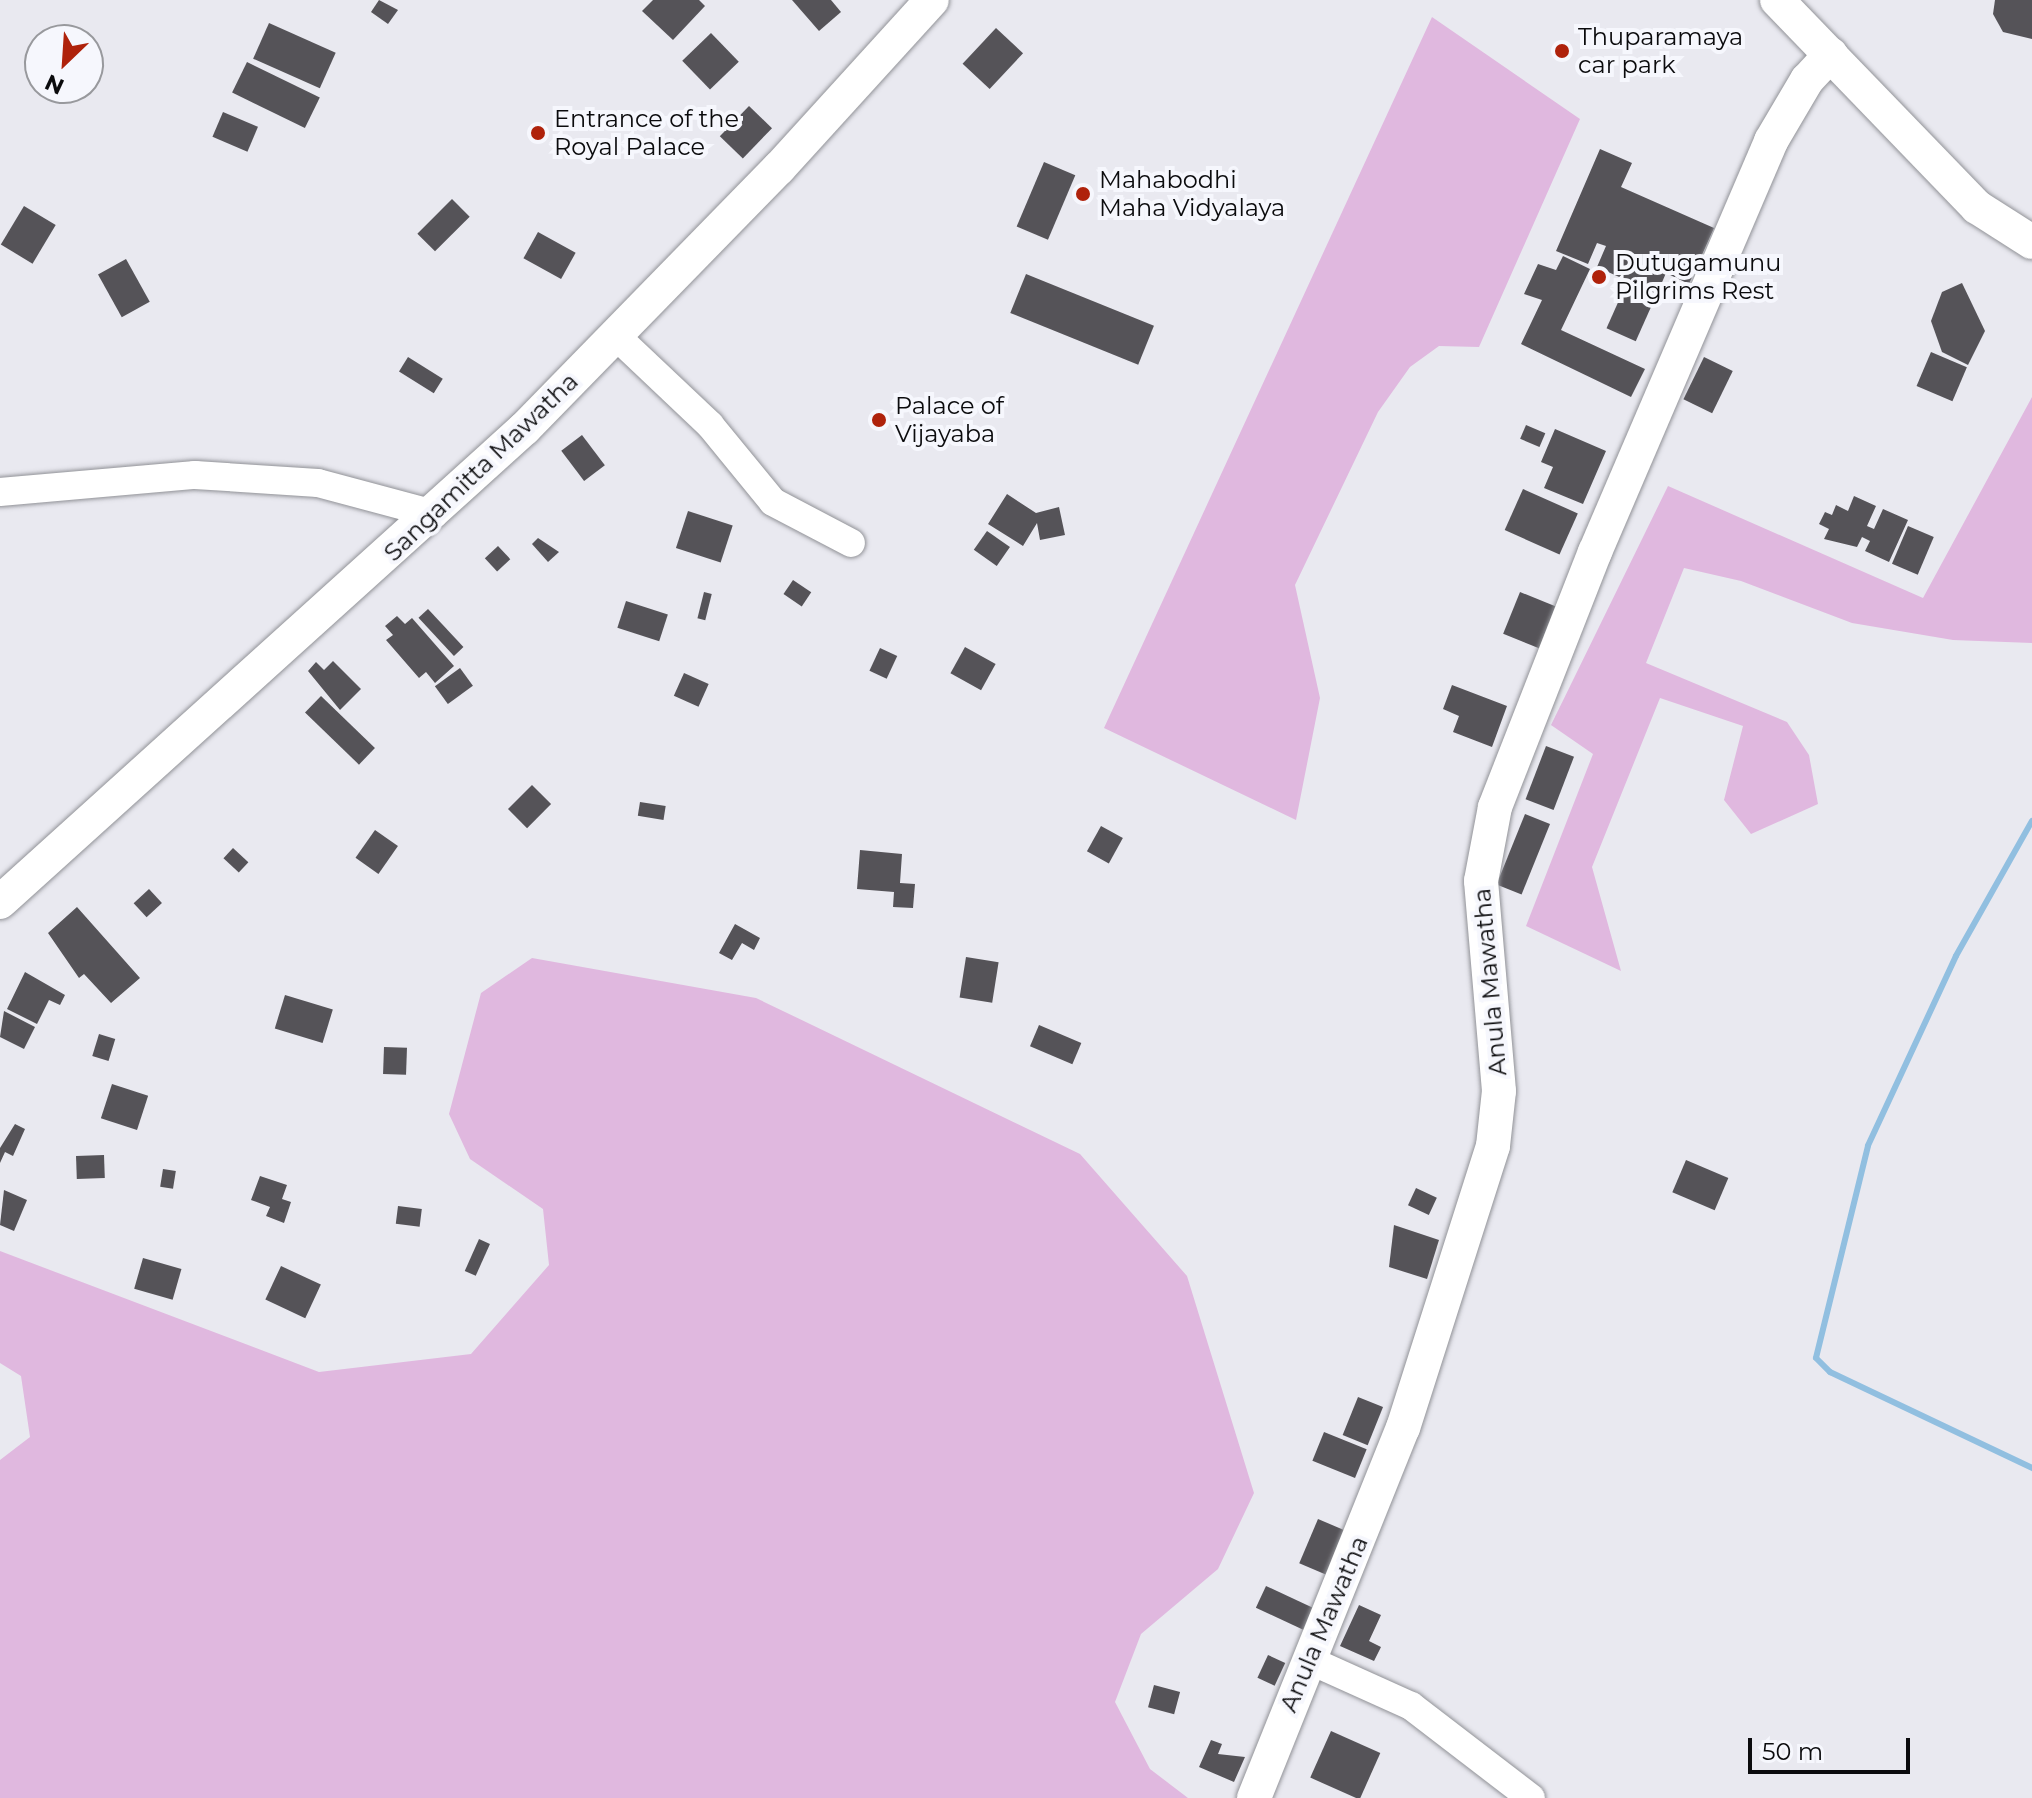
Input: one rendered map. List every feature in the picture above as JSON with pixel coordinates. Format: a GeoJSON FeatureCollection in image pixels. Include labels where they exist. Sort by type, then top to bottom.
{"type":"FeatureCollection","features":[{"type":"Feature","properties":{"kind":"main road","name":"Sangamitta Mawatha"},"geometry":{"type":"LineString","coordinates":[[0,902],[434,514],[616,336],[932,0]]}},
{"type":"Feature","properties":{"kind":"main road"},"geometry":{"type":"LineString","coordinates":[[1777,0],[1977,207],[2032,242]]}},
{"type":"Feature","properties":{"kind":"main road","name":"Anula Mawatha"},"geometry":{"type":"LineString","coordinates":[[1254,1798],[1413,1401],[1493,1146],[1499,1091],[1481,881],[1495,807],[1595,552],[1771,141],[1807,80],[1831,54]]}},
{"type":"Feature","properties":{"kind":"street"},"geometry":{"type":"LineString","coordinates":[[616,336],[710,425],[773,502],[851,543]]}},
{"type":"Feature","properties":{"kind":"street"},"geometry":{"type":"LineString","coordinates":[[0,492],[210,476],[318,483],[434,514]]}},
{"type":"Feature","properties":{"kind":"street"},"geometry":{"type":"LineString","coordinates":[[1309,1660],[1411,1706],[1531,1798]]}},
{"type":"Feature","properties":{"kind":"shaded area"},"geometry":{"type":"Polygon","coordinates":[[[1432,17],[1580,119],[1479,347],[1439,346],[1410,367],[1378,412],[1295,585],[1320,698],[1296,820],[1104,728],[1432,17]]]}},
{"type":"Feature","properties":{"kind":"shaded area"},"geometry":{"type":"Polygon","coordinates":[[[2032,397],[2032,643],[1953,640],[1852,623],[1741,581],[1684,568],[1646,663],[1787,722],[1809,755],[1818,804],[1751,834],[1724,800],[1743,726],[1660,698],[1592,867],[1621,971],[1526,926],[1593,754],[1551,725],[1668,486],[1923,598],[2032,397]]]}},
{"type":"Feature","properties":{"kind":"shaded area"},"geometry":{"type":"Polygon","coordinates":[[[532,958],[756,998],[1080,1154],[1187,1276],[1254,1493],[1218,1569],[1141,1634],[1115,1702],[1150,1769],[1188,1798],[0,1798],[0,1460],[30,1437],[21,1376],[0,1363],[0,1251],[319,1372],[471,1354],[549,1265],[543,1209],[470,1159],[449,1114],[481,993],[532,958]]]}},
{"type":"Feature","properties":{"kind":"building"},"geometry":{"type":"Polygon","coordinates":[[[379,0],[398,10],[388,24],[371,12],[379,0]]]}},
{"type":"Feature","properties":{"kind":"building"},"geometry":{"type":"Polygon","coordinates":[[[653,0],[699,0],[705,6],[673,40],[642,11],[653,0]]]}},
{"type":"Feature","properties":{"kind":"building"},"geometry":{"type":"Polygon","coordinates":[[[792,0],[831,0],[841,12],[819,31],[792,0]]]}},
{"type":"Feature","properties":{"kind":"building"},"geometry":{"type":"Polygon","coordinates":[[[1995,0],[2032,0],[2032,39],[2003,32],[1993,14],[1995,0]]]}},
{"type":"Feature","properties":{"kind":"building"},"geometry":{"type":"Polygon","coordinates":[[[269,23],[336,53],[320,88],[253,59],[269,23]]]}},
{"type":"Feature","properties":{"kind":"building"},"geometry":{"type":"Polygon","coordinates":[[[996,28],[1023,53],[990,89],[963,64],[996,28]]]}},
{"type":"Feature","properties":{"kind":"building"},"geometry":{"type":"Polygon","coordinates":[[[711,33],[739,62],[710,90],[682,61],[711,33]]]}},
{"type":"Feature","properties":{"kind":"building"},"geometry":{"type":"Polygon","coordinates":[[[247,62],[320,98],[305,128],[232,93],[247,62]]]}},
{"type":"Feature","properties":{"kind":"building"},"geometry":{"type":"Polygon","coordinates":[[[749,106],[772,128],[743,158],[720,136],[749,106]]]}},
{"type":"Feature","properties":{"kind":"building"},"geometry":{"type":"Polygon","coordinates":[[[223,112],[258,127],[247,152],[212,137],[223,112]]]}},
{"type":"Feature","properties":{"kind":"building"},"geometry":{"type":"Polygon","coordinates":[[[1600,149],[1632,163],[1621,187],[1714,228],[1689,284],[1666,273],[1657,294],[1597,267],[1606,246],[1597,243],[1588,264],[1556,251],[1600,149]]]}},
{"type":"Feature","properties":{"kind":"building"},"geometry":{"type":"Polygon","coordinates":[[[1044,162],[1075,175],[1048,240],[1017,226],[1044,162]]]}},
{"type":"Feature","properties":{"kind":"building"},"geometry":{"type":"Polygon","coordinates":[[[452,199],[470,217],[435,251],[417,234],[452,199]]]}},
{"type":"Feature","properties":{"kind":"building"},"geometry":{"type":"Polygon","coordinates":[[[24,206],[56,225],[33,264],[1,245],[24,206]]]}},
{"type":"Feature","properties":{"kind":"building"},"geometry":{"type":"Polygon","coordinates":[[[538,232],[576,253],[561,279],[523,258],[538,232]]]}},
{"type":"Feature","properties":{"kind":"building"},"geometry":{"type":"Polygon","coordinates":[[[1563,256],[1590,269],[1561,330],[1645,369],[1631,397],[1521,344],[1542,300],[1524,294],[1538,264],[1556,270],[1563,256]]]}},
{"type":"Feature","properties":{"kind":"building"},"geometry":{"type":"Polygon","coordinates":[[[126,259],[150,302],[122,317],[98,275],[126,259]]]}},
{"type":"Feature","properties":{"kind":"building"},"geometry":{"type":"Polygon","coordinates":[[[1026,274],[1154,326],[1138,365],[1010,313],[1026,274]]]}},
{"type":"Feature","properties":{"kind":"building"},"geometry":{"type":"Polygon","coordinates":[[[1962,283],[1985,331],[1968,365],[1942,352],[1931,321],[1942,292],[1962,283]]]}},
{"type":"Feature","properties":{"kind":"building"},"geometry":{"type":"Polygon","coordinates":[[[1624,289],[1653,302],[1636,341],[1607,328],[1624,289]]]}},
{"type":"Feature","properties":{"kind":"building"},"geometry":{"type":"Polygon","coordinates":[[[1931,352],[1967,367],[1952,401],[1917,386],[1931,352]]]}},
{"type":"Feature","properties":{"kind":"building"},"geometry":{"type":"Polygon","coordinates":[[[408,357],[443,379],[434,393],[399,371],[408,357]]]}},
{"type":"Feature","properties":{"kind":"building"},"geometry":{"type":"Polygon","coordinates":[[[1704,357],[1733,371],[1712,413],[1683,399],[1704,357]]]}},
{"type":"Feature","properties":{"kind":"building"},"geometry":{"type":"Polygon","coordinates":[[[1526,425],[1545,433],[1539,447],[1520,439],[1526,425]]]}},
{"type":"Feature","properties":{"kind":"building"},"geometry":{"type":"Polygon","coordinates":[[[1555,429],[1606,451],[1583,504],[1544,488],[1553,467],[1541,462],[1555,429]]]}},
{"type":"Feature","properties":{"kind":"building"},"geometry":{"type":"Polygon","coordinates":[[[582,435],[605,465],[584,481],[561,451],[582,435]]]}},
{"type":"Feature","properties":{"kind":"building"},"geometry":{"type":"Polygon","coordinates":[[[1523,489],[1578,513],[1560,555],[1505,530],[1523,489]]]}},
{"type":"Feature","properties":{"kind":"building"},"geometry":{"type":"Polygon","coordinates":[[[1007,494],[1036,513],[1059,507],[1065,535],[1040,540],[1037,523],[1023,546],[988,524],[1007,494]]]}},
{"type":"Feature","properties":{"kind":"building"},"geometry":{"type":"Polygon","coordinates":[[[1854,496],[1876,506],[1867,526],[1874,529],[1883,509],[1908,520],[1889,562],[1865,551],[1870,541],[1862,537],[1857,547],[1824,539],[1829,529],[1819,524],[1825,512],[1832,515],[1836,505],[1848,511],[1854,496]]]}},
{"type":"Feature","properties":{"kind":"building"},"geometry":{"type":"Polygon","coordinates":[[[688,511],[733,526],[721,563],[676,548],[688,511]]]}},
{"type":"Feature","properties":{"kind":"building"},"geometry":{"type":"Polygon","coordinates":[[[1908,526],[1934,537],[1918,575],[1892,564],[1908,526]]]}},
{"type":"Feature","properties":{"kind":"building"},"geometry":{"type":"Polygon","coordinates":[[[987,531],[1010,547],[997,566],[974,550],[987,531]]]}},
{"type":"Feature","properties":{"kind":"building"},"geometry":{"type":"Polygon","coordinates":[[[538,538],[559,552],[548,562],[532,544],[538,538]]]}},
{"type":"Feature","properties":{"kind":"building"},"geometry":{"type":"Polygon","coordinates":[[[498,546],[510,559],[497,571],[485,558],[498,546]]]}},
{"type":"Feature","properties":{"kind":"building"},"geometry":{"type":"Polygon","coordinates":[[[793,580],[811,592],[802,606],[783,594],[793,580]]]}},
{"type":"Feature","properties":{"kind":"building"},"geometry":{"type":"Polygon","coordinates":[[[704,592],[712,594],[705,620],[697,618],[704,592]]]}},
{"type":"Feature","properties":{"kind":"building"},"geometry":{"type":"Polygon","coordinates":[[[1520,592],[1559,608],[1542,649],[1503,634],[1520,592]]]}},
{"type":"Feature","properties":{"kind":"building"},"geometry":{"type":"Polygon","coordinates":[[[626,601],[668,615],[659,641],[617,628],[626,601]]]}},
{"type":"Feature","properties":{"kind":"building"},"geometry":{"type":"Polygon","coordinates":[[[428,609],[463,647],[454,656],[418,618],[428,609]]]}},
{"type":"Feature","properties":{"kind":"building"},"geometry":{"type":"Polygon","coordinates":[[[397,616],[405,624],[412,618],[454,666],[435,683],[426,672],[419,678],[386,640],[393,635],[385,626],[397,616]]]}},
{"type":"Feature","properties":{"kind":"building"},"geometry":{"type":"Polygon","coordinates":[[[965,647],[996,664],[981,690],[950,673],[965,647]]]}},
{"type":"Feature","properties":{"kind":"building"},"geometry":{"type":"Polygon","coordinates":[[[880,648],[897,656],[887,679],[869,671],[880,648]]]}},
{"type":"Feature","properties":{"kind":"building"},"geometry":{"type":"Polygon","coordinates":[[[333,661],[361,689],[340,710],[308,671],[316,662],[324,670],[333,661]]]}},
{"type":"Feature","properties":{"kind":"building"},"geometry":{"type":"Polygon","coordinates":[[[460,668],[473,686],[448,704],[435,686],[460,668]]]}},
{"type":"Feature","properties":{"kind":"building"},"geometry":{"type":"Polygon","coordinates":[[[684,673],[709,684],[698,707],[674,696],[684,673]]]}},
{"type":"Feature","properties":{"kind":"building"},"geometry":{"type":"Polygon","coordinates":[[[1452,685],[1507,706],[1492,747],[1453,732],[1459,716],[1443,709],[1452,685]]]}},
{"type":"Feature","properties":{"kind":"building"},"geometry":{"type":"Polygon","coordinates":[[[321,696],[375,748],[359,765],[305,713],[321,696]]]}},
{"type":"Feature","properties":{"kind":"building"},"geometry":{"type":"Polygon","coordinates":[[[1546,746],[1574,757],[1554,810],[1526,799],[1546,746]]]}},
{"type":"Feature","properties":{"kind":"building"},"geometry":{"type":"Polygon","coordinates":[[[532,785],[551,804],[527,828],[508,809],[532,785]]]}},
{"type":"Feature","properties":{"kind":"building"},"geometry":{"type":"Polygon","coordinates":[[[640,802],[666,806],[663,820],[638,816],[640,802]]]}},
{"type":"Feature","properties":{"kind":"building"},"geometry":{"type":"Polygon","coordinates":[[[1525,814],[1550,824],[1522,895],[1497,884],[1525,814]]]}},
{"type":"Feature","properties":{"kind":"building"},"geometry":{"type":"Polygon","coordinates":[[[1101,826],[1123,838],[1109,863],[1087,851],[1101,826]]]}},
{"type":"Feature","properties":{"kind":"building"},"geometry":{"type":"Polygon","coordinates":[[[375,830],[398,846],[378,874],[355,858],[375,830]]]}},
{"type":"Feature","properties":{"kind":"building"},"geometry":{"type":"Polygon","coordinates":[[[233,848],[248,862],[239,873],[223,858],[233,848]]]}},
{"type":"Feature","properties":{"kind":"building"},"geometry":{"type":"Polygon","coordinates":[[[860,850],[902,854],[900,883],[915,884],[913,908],[893,907],[894,892],[857,889],[860,850]]]}},
{"type":"Feature","properties":{"kind":"building"},"geometry":{"type":"Polygon","coordinates":[[[149,889],[162,903],[147,917],[134,903],[149,889]]]}},
{"type":"Feature","properties":{"kind":"building"},"geometry":{"type":"Polygon","coordinates":[[[77,907],[140,978],[111,1003],[84,974],[79,978],[48,933],[77,907]]]}},
{"type":"Feature","properties":{"kind":"building"},"geometry":{"type":"Polygon","coordinates":[[[735,924],[760,938],[754,950],[742,943],[732,960],[719,953],[735,924]]]}},
{"type":"Feature","properties":{"kind":"building"},"geometry":{"type":"Polygon","coordinates":[[[966,957],[999,962],[992,1003],[960,997],[966,957]]]}},
{"type":"Feature","properties":{"kind":"building"},"geometry":{"type":"Polygon","coordinates":[[[25,972],[65,995],[60,1005],[49,1000],[37,1024],[7,1009],[25,972]]]}},
{"type":"Feature","properties":{"kind":"building"},"geometry":{"type":"Polygon","coordinates":[[[285,995],[333,1010],[323,1043],[275,1028],[285,995]]]}},
{"type":"Feature","properties":{"kind":"building"},"geometry":{"type":"Polygon","coordinates":[[[4,1011],[35,1027],[24,1049],[0,1037],[4,1011]]]}},
{"type":"Feature","properties":{"kind":"building"},"geometry":{"type":"Polygon","coordinates":[[[1039,1025],[1081,1043],[1072,1064],[1030,1046],[1039,1025]]]}},
{"type":"Feature","properties":{"kind":"building"},"geometry":{"type":"Polygon","coordinates":[[[99,1034],[115,1039],[109,1061],[92,1056],[99,1034]]]}},
{"type":"Feature","properties":{"kind":"building"},"geometry":{"type":"Polygon","coordinates":[[[384,1047],[407,1048],[406,1075],[383,1074],[384,1047]]]}},
{"type":"Feature","properties":{"kind":"building"},"geometry":{"type":"Polygon","coordinates":[[[112,1084],[148,1096],[137,1130],[101,1118],[112,1084]]]}},
{"type":"Feature","properties":{"kind":"building"},"geometry":{"type":"Polygon","coordinates":[[[15,1124],[25,1129],[13,1156],[5,1152],[0,1163],[0,1148],[15,1124]]]}},
{"type":"Feature","properties":{"kind":"building"},"geometry":{"type":"Polygon","coordinates":[[[104,1155],[105,1178],[77,1179],[76,1156],[104,1155]]]}},
{"type":"Feature","properties":{"kind":"building"},"geometry":{"type":"Polygon","coordinates":[[[1686,1160],[1728,1178],[1715,1210],[1672,1192],[1686,1160]]]}},
{"type":"Feature","properties":{"kind":"building"},"geometry":{"type":"Polygon","coordinates":[[[163,1169],[176,1171],[173,1189],[160,1187],[163,1169]]]}},
{"type":"Feature","properties":{"kind":"building"},"geometry":{"type":"Polygon","coordinates":[[[260,1176],[287,1185],[282,1199],[291,1202],[284,1223],[266,1216],[270,1207],[251,1200],[260,1176]]]}},
{"type":"Feature","properties":{"kind":"building"},"geometry":{"type":"Polygon","coordinates":[[[1416,1188],[1437,1198],[1429,1215],[1408,1205],[1416,1188]]]}},
{"type":"Feature","properties":{"kind":"building"},"geometry":{"type":"Polygon","coordinates":[[[4,1190],[27,1200],[14,1231],[0,1225],[4,1190]]]}},
{"type":"Feature","properties":{"kind":"building"},"geometry":{"type":"Polygon","coordinates":[[[398,1206],[422,1209],[420,1227],[396,1224],[398,1206]]]}},
{"type":"Feature","properties":{"kind":"building"},"geometry":{"type":"Polygon","coordinates":[[[1394,1225],[1439,1240],[1427,1279],[1389,1267],[1394,1225]]]}},
{"type":"Feature","properties":{"kind":"building"},"geometry":{"type":"Polygon","coordinates":[[[479,1239],[490,1244],[476,1276],[465,1271],[479,1239]]]}},
{"type":"Feature","properties":{"kind":"building"},"geometry":{"type":"Polygon","coordinates":[[[143,1258],[181,1269],[173,1300],[134,1289],[143,1258]]]}},
{"type":"Feature","properties":{"kind":"building"},"geometry":{"type":"Polygon","coordinates":[[[281,1266],[321,1285],[305,1318],[265,1300],[281,1266]]]}},
{"type":"Feature","properties":{"kind":"building"},"geometry":{"type":"Polygon","coordinates":[[[1358,1397],[1383,1407],[1368,1445],[1343,1435],[1358,1397]]]}},
{"type":"Feature","properties":{"kind":"building"},"geometry":{"type":"Polygon","coordinates":[[[1324,1432],[1367,1449],[1355,1478],[1312,1461],[1324,1432]]]}},
{"type":"Feature","properties":{"kind":"building"},"geometry":{"type":"Polygon","coordinates":[[[1318,1519],[1346,1531],[1327,1575],[1299,1563],[1318,1519]]]}},
{"type":"Feature","properties":{"kind":"building"},"geometry":{"type":"Polygon","coordinates":[[[1266,1586],[1315,1609],[1305,1631],[1256,1608],[1266,1586]]]}},
{"type":"Feature","properties":{"kind":"building"},"geometry":{"type":"Polygon","coordinates":[[[1359,1605],[1381,1615],[1369,1641],[1381,1647],[1374,1661],[1340,1646],[1359,1605]]]}},
{"type":"Feature","properties":{"kind":"building"},"geometry":{"type":"Polygon","coordinates":[[[1268,1655],[1285,1663],[1275,1686],[1257,1678],[1268,1655]]]}},
{"type":"Feature","properties":{"kind":"building"},"geometry":{"type":"Polygon","coordinates":[[[1154,1685],[1180,1692],[1174,1714],[1148,1707],[1154,1685]]]}},
{"type":"Feature","properties":{"kind":"building"},"geometry":{"type":"Polygon","coordinates":[[[1331,1731],[1380,1753],[1360,1798],[1310,1778],[1331,1731]]]}},
{"type":"Feature","properties":{"kind":"building"},"geometry":{"type":"Polygon","coordinates":[[[1211,1740],[1222,1744],[1218,1754],[1245,1757],[1234,1782],[1199,1767],[1211,1740]]]}},
{"type":"Feature","properties":{"kind":"waterway"},"geometry":{"type":"LineString","coordinates":[[2032,821],[1956,956],[1868,1146],[1816,1358],[1830,1372],[2032,1468]]}},
{"type":"Feature","properties":{"kind":"place","name":"Thuparamaya car park"},"geometry":{"type":"Point","coordinates":[1562,51]}},
{"type":"Feature","properties":{"kind":"place","name":"Entrance of the Royal Palace"},"geometry":{"type":"Point","coordinates":[538,133]}},
{"type":"Feature","properties":{"kind":"place","name":"Mahabodhi Maha Vidyalaya"},"geometry":{"type":"Point","coordinates":[1083,194]}},
{"type":"Feature","properties":{"kind":"place","name":"Dutugamunu Pilgrims Rest"},"geometry":{"type":"Point","coordinates":[1599,277]}},
{"type":"Feature","properties":{"kind":"place","name":"Palace of Vijayaba"},"geometry":{"type":"Point","coordinates":[879,420]}}]}
